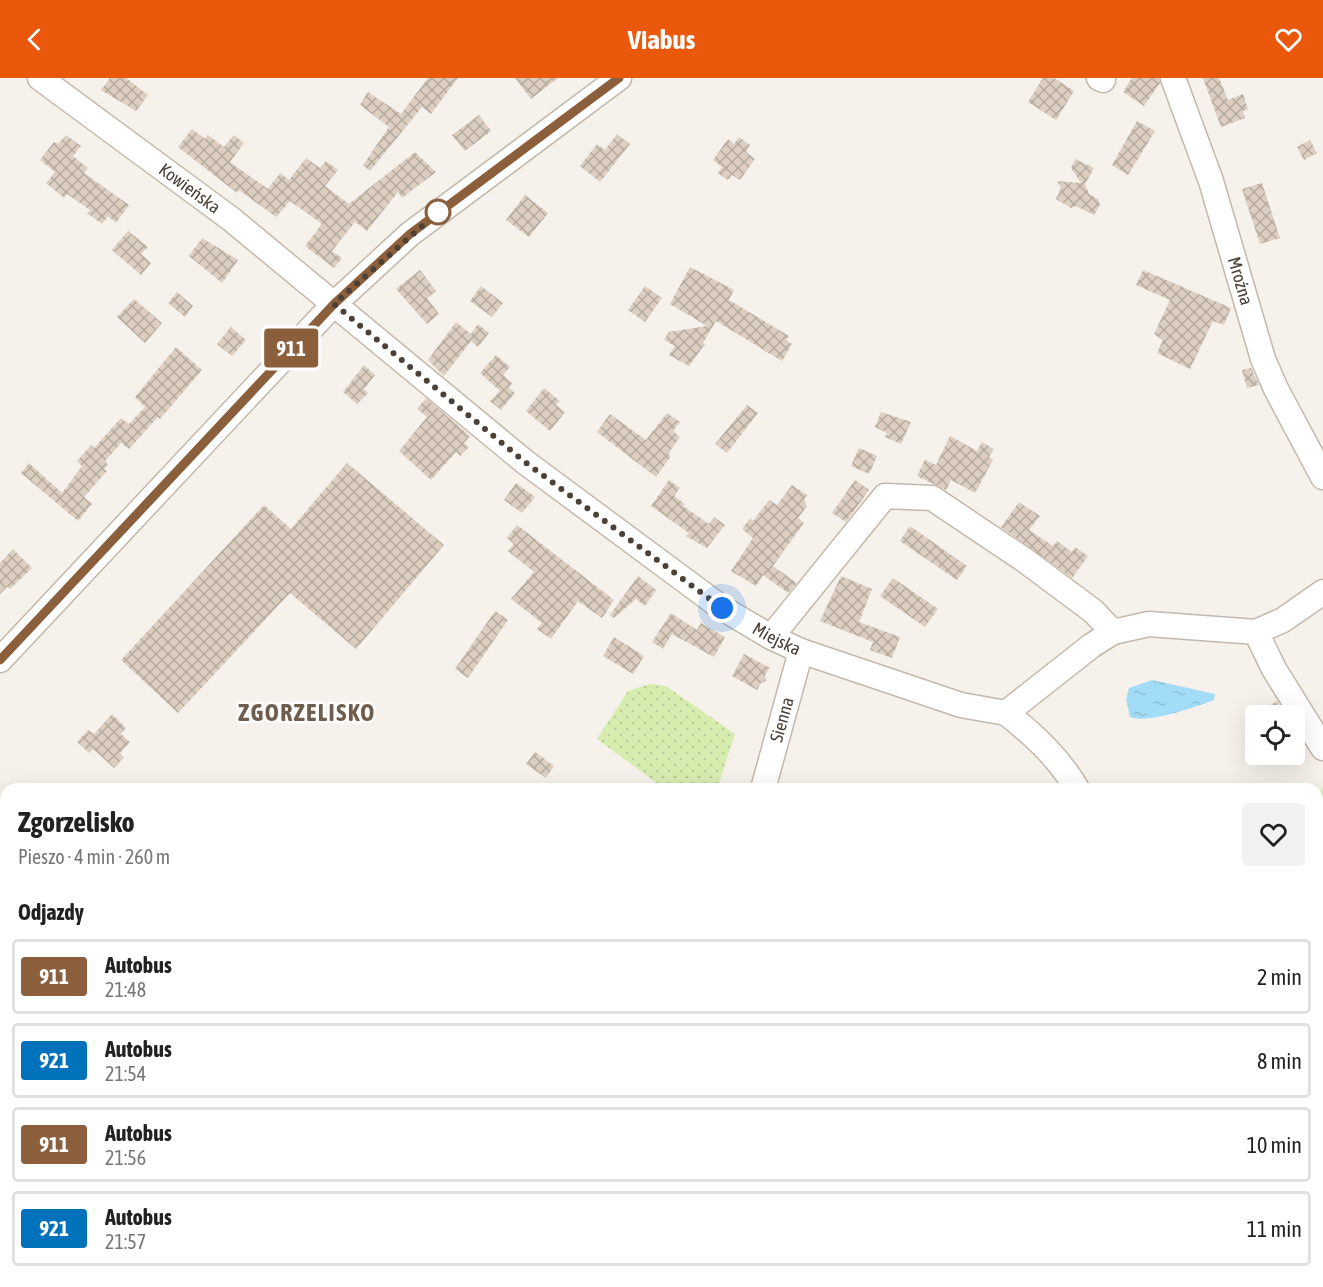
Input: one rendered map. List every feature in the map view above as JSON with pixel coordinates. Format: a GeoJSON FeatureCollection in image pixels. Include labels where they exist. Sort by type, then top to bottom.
{"type":"FeatureCollection","features":[{"type":"Feature","properties":{"kind":"street","name":"Kowieńska"},"geometry":{"type":"LineString","coordinates":[[40,78],[231,219],[334,304]]}},
{"type":"Feature","properties":{"kind":"street"},"geometry":{"type":"LineString","coordinates":[[0,660],[334,304],[410,234],[619,78]]}},
{"type":"Feature","properties":{"kind":"street","name":"Mroźna"},"geometry":{"type":"LineString","coordinates":[[1173,78],[1211,181],[1263,359],[1275,388],[1323,477]]}},
{"type":"Feature","properties":{"kind":"street","name":"Miejska"},"geometry":{"type":"LineString","coordinates":[[334,304],[525,462],[722,608],[771,637],[801,651],[961,705],[1006,713]]}},
{"type":"Feature","properties":{"kind":"street"},"geometry":{"type":"LineString","coordinates":[[771,637],[885,496],[932,498],[1023,559],[1093,612],[1113,632]]}},
{"type":"Feature","properties":{"kind":"street"},"geometry":{"type":"LineString","coordinates":[[1073,783],[1059,762],[1040,741],[1006,713],[1091,646],[1113,632],[1149,624],[1256,632],[1283,620],[1323,592]]}},
{"type":"Feature","properties":{"kind":"street"},"geometry":{"type":"LineString","coordinates":[[1256,632],[1274,669],[1323,748]]}},
{"type":"Feature","properties":{"kind":"street","name":"Sienna"},"geometry":{"type":"LineString","coordinates":[[765,783],[801,651]]}},
{"type":"Feature","properties":{"kind":"green space"},"geometry":{"type":"Polygon","coordinates":[[[650,684],[666,686],[735,734],[719,783],[657,783],[597,739],[628,691],[650,684]]]}},
{"type":"Feature","properties":{"kind":"water"},"geometry":{"type":"Polygon","coordinates":[[[1152,680],[1215,694],[1214,700],[1160,717],[1139,719],[1130,717],[1126,699],[1129,688],[1152,680]]]}},
{"type":"Feature","properties":{"kind":"building"},"geometry":{"type":"Polygon","coordinates":[[[110,78],[126,78],[148,95],[136,111],[101,90],[110,78]]]}},
{"type":"Feature","properties":{"kind":"building"},"geometry":{"type":"Polygon","coordinates":[[[428,78],[458,78],[431,114],[422,107],[370,171],[363,165],[389,127],[360,105],[368,92],[401,114],[428,78]]]}},
{"type":"Feature","properties":{"kind":"building"},"geometry":{"type":"Polygon","coordinates":[[[515,78],[558,78],[531,99],[515,78]]]}},
{"type":"Feature","properties":{"kind":"building"},"geometry":{"type":"Polygon","coordinates":[[[1043,78],[1054,78],[1074,91],[1056,120],[1028,102],[1043,78]]]}},
{"type":"Feature","properties":{"kind":"building"},"geometry":{"type":"Polygon","coordinates":[[[1132,78],[1159,78],[1160,83],[1144,106],[1123,92],[1132,78]]]}},
{"type":"Feature","properties":{"kind":"building"},"geometry":{"type":"Polygon","coordinates":[[[1203,78],[1219,78],[1228,100],[1243,94],[1248,109],[1243,111],[1245,118],[1221,127],[1203,78]]]}},
{"type":"Feature","properties":{"kind":"building"},"geometry":{"type":"Polygon","coordinates":[[[479,115],[491,131],[465,151],[452,135],[479,115]]]}},
{"type":"Feature","properties":{"kind":"building"},"geometry":{"type":"Polygon","coordinates":[[[1137,121],[1155,131],[1128,175],[1112,165],[1137,121]]]}},
{"type":"Feature","properties":{"kind":"building"},"geometry":{"type":"Polygon","coordinates":[[[192,129],[205,139],[208,135],[224,147],[234,135],[244,143],[230,162],[268,189],[280,173],[289,180],[306,158],[320,168],[326,161],[338,170],[325,186],[349,204],[415,152],[436,172],[402,198],[398,192],[367,231],[355,222],[332,251],[342,258],[334,268],[305,246],[322,224],[290,201],[276,217],[239,190],[237,193],[178,147],[192,129]]]}},
{"type":"Feature","properties":{"kind":"building"},"geometry":{"type":"Polygon","coordinates":[[[617,134],[630,144],[600,182],[580,166],[597,144],[605,150],[617,134]]]}},
{"type":"Feature","properties":{"kind":"building"},"geometry":{"type":"Polygon","coordinates":[[[66,135],[81,146],[73,156],[88,168],[84,173],[129,205],[116,223],[108,216],[102,224],[87,213],[90,210],[67,194],[64,198],[46,183],[55,172],[40,160],[54,142],[58,144],[66,135]]]}},
{"type":"Feature","properties":{"kind":"building"},"geometry":{"type":"Polygon","coordinates":[[[739,137],[750,145],[746,152],[755,159],[740,180],[732,175],[728,180],[718,173],[722,167],[713,160],[728,139],[734,144],[739,137]]]}},
{"type":"Feature","properties":{"kind":"building"},"geometry":{"type":"Polygon","coordinates":[[[1310,140],[1317,153],[1304,160],[1297,147],[1310,140]]]}},
{"type":"Feature","properties":{"kind":"building"},"geometry":{"type":"Polygon","coordinates":[[[1075,159],[1094,168],[1085,184],[1089,194],[1098,199],[1100,205],[1094,215],[1076,206],[1071,208],[1056,199],[1061,188],[1057,181],[1081,183],[1071,168],[1075,159]]]}},
{"type":"Feature","properties":{"kind":"building"},"geometry":{"type":"Polygon","coordinates":[[[1262,183],[1280,238],[1260,244],[1242,189],[1262,183]]]}},
{"type":"Feature","properties":{"kind":"building"},"geometry":{"type":"Polygon","coordinates":[[[525,195],[548,213],[529,237],[506,220],[525,195]]]}},
{"type":"Feature","properties":{"kind":"building"},"geometry":{"type":"Polygon","coordinates":[[[128,231],[148,247],[141,254],[151,263],[141,275],[112,250],[128,231]]]}},
{"type":"Feature","properties":{"kind":"building"},"geometry":{"type":"Polygon","coordinates":[[[202,238],[238,260],[222,283],[189,256],[202,238]]]}},
{"type":"Feature","properties":{"kind":"building"},"geometry":{"type":"Polygon","coordinates":[[[690,267],[734,290],[729,300],[789,336],[786,340],[792,344],[782,361],[716,321],[703,343],[705,344],[689,366],[669,355],[675,346],[664,340],[669,332],[707,326],[670,304],[690,267]]]}},
{"type":"Feature","properties":{"kind":"building"},"geometry":{"type":"Polygon","coordinates":[[[420,270],[436,291],[427,298],[439,314],[427,324],[396,289],[420,270]]]}},
{"type":"Feature","properties":{"kind":"building"},"geometry":{"type":"Polygon","coordinates":[[[1143,270],[1231,308],[1224,325],[1213,321],[1190,369],[1157,353],[1163,340],[1154,334],[1170,300],[1136,285],[1143,270]]]}},
{"type":"Feature","properties":{"kind":"building"},"geometry":{"type":"Polygon","coordinates":[[[481,286],[503,303],[492,317],[470,301],[481,286]]]}},
{"type":"Feature","properties":{"kind":"building"},"geometry":{"type":"Polygon","coordinates":[[[645,286],[662,298],[645,322],[628,310],[645,286]]]}},
{"type":"Feature","properties":{"kind":"building"},"geometry":{"type":"Polygon","coordinates":[[[177,292],[193,306],[185,317],[168,303],[177,292]]]}},
{"type":"Feature","properties":{"kind":"building"},"geometry":{"type":"Polygon","coordinates":[[[134,299],[162,323],[145,343],[117,317],[134,299]]]}},
{"type":"Feature","properties":{"kind":"building"},"geometry":{"type":"Polygon","coordinates":[[[456,322],[471,334],[478,324],[489,333],[478,347],[471,341],[444,376],[428,360],[456,322]]]}},
{"type":"Feature","properties":{"kind":"building"},"geometry":{"type":"Polygon","coordinates":[[[231,327],[246,340],[232,356],[217,344],[231,327]]]}},
{"type":"Feature","properties":{"kind":"building"},"geometry":{"type":"Polygon","coordinates":[[[176,347],[202,370],[160,419],[158,417],[129,449],[121,443],[105,461],[108,465],[104,469],[107,471],[84,497],[92,504],[78,521],[21,473],[29,463],[62,493],[82,466],[77,461],[91,445],[94,448],[121,418],[129,424],[145,407],[135,397],[176,347]]]}},
{"type":"Feature","properties":{"kind":"building"},"geometry":{"type":"Polygon","coordinates":[[[496,355],[510,367],[503,375],[512,383],[509,388],[515,393],[501,410],[490,401],[500,391],[480,373],[496,355]]]}},
{"type":"Feature","properties":{"kind":"building"},"geometry":{"type":"Polygon","coordinates":[[[364,365],[375,375],[364,389],[368,393],[357,404],[343,392],[364,365]]]}},
{"type":"Feature","properties":{"kind":"building"},"geometry":{"type":"Polygon","coordinates":[[[1251,368],[1259,385],[1247,388],[1242,370],[1251,368]]]}},
{"type":"Feature","properties":{"kind":"building"},"geometry":{"type":"Polygon","coordinates":[[[544,388],[560,401],[556,405],[565,412],[550,431],[526,411],[544,388]]]}},
{"type":"Feature","properties":{"kind":"building"},"geometry":{"type":"Polygon","coordinates":[[[426,398],[470,436],[464,443],[469,447],[460,456],[456,452],[431,480],[399,451],[427,417],[417,409],[426,398]]]}},
{"type":"Feature","properties":{"kind":"building"},"geometry":{"type":"Polygon","coordinates":[[[747,405],[758,413],[727,453],[715,444],[747,405]]]}},
{"type":"Feature","properties":{"kind":"building"},"geometry":{"type":"Polygon","coordinates":[[[881,412],[911,422],[901,444],[885,437],[887,433],[875,427],[881,412]]]}},
{"type":"Feature","properties":{"kind":"building"},"geometry":{"type":"Polygon","coordinates":[[[667,413],[680,422],[673,431],[680,437],[668,454],[671,456],[656,477],[597,432],[610,414],[646,440],[667,413]]]}},
{"type":"Feature","properties":{"kind":"building"},"geometry":{"type":"Polygon","coordinates":[[[950,436],[977,451],[982,442],[994,449],[989,457],[993,460],[975,493],[951,480],[946,490],[917,476],[925,460],[936,465],[950,436]]]}},
{"type":"Feature","properties":{"kind":"building"},"geometry":{"type":"Polygon","coordinates":[[[859,448],[877,456],[869,474],[851,466],[859,448]]]}},
{"type":"Feature","properties":{"kind":"building"},"geometry":{"type":"Polygon","coordinates":[[[347,463],[444,545],[356,649],[290,593],[178,713],[121,660],[264,505],[291,529],[347,463]]]}},
{"type":"Feature","properties":{"kind":"building"},"geometry":{"type":"Polygon","coordinates":[[[669,480],[680,488],[674,496],[685,504],[683,506],[709,524],[714,517],[725,525],[707,548],[686,536],[689,533],[651,506],[669,480]]]}},
{"type":"Feature","properties":{"kind":"building"},"geometry":{"type":"Polygon","coordinates":[[[855,480],[869,490],[846,522],[832,513],[855,480]]]}},
{"type":"Feature","properties":{"kind":"building"},"geometry":{"type":"Polygon","coordinates":[[[516,483],[535,497],[522,513],[504,500],[516,483]]]}},
{"type":"Feature","properties":{"kind":"building"},"geometry":{"type":"Polygon","coordinates":[[[792,485],[807,495],[804,499],[807,506],[798,518],[804,523],[773,566],[797,583],[788,593],[763,575],[756,586],[731,571],[753,538],[742,529],[750,518],[753,521],[769,500],[777,505],[792,485]]]}},
{"type":"Feature","properties":{"kind":"building"},"geometry":{"type":"Polygon","coordinates":[[[1019,502],[1040,516],[1029,530],[1053,546],[1057,541],[1072,552],[1075,547],[1088,556],[1072,578],[1001,527],[1019,502]]]}},
{"type":"Feature","properties":{"kind":"building"},"geometry":{"type":"Polygon","coordinates":[[[517,525],[614,600],[602,618],[578,601],[551,639],[537,629],[542,623],[511,599],[534,572],[508,551],[514,544],[507,538],[517,525]]]}},
{"type":"Feature","properties":{"kind":"building"},"geometry":{"type":"Polygon","coordinates":[[[910,526],[967,566],[957,580],[900,541],[910,526]]]}},
{"type":"Feature","properties":{"kind":"building"},"geometry":{"type":"Polygon","coordinates":[[[13,549],[32,568],[10,589],[7,587],[0,594],[0,563],[13,549]]]}},
{"type":"Feature","properties":{"kind":"building"},"geometry":{"type":"Polygon","coordinates":[[[638,576],[656,590],[645,606],[636,599],[614,618],[610,615],[638,576]]]}},
{"type":"Feature","properties":{"kind":"building"},"geometry":{"type":"Polygon","coordinates":[[[841,576],[872,589],[859,622],[900,637],[892,658],[870,650],[873,642],[820,621],[841,576]]]}},
{"type":"Feature","properties":{"kind":"building"},"geometry":{"type":"Polygon","coordinates":[[[893,578],[938,609],[925,627],[880,596],[893,578]]]}},
{"type":"Feature","properties":{"kind":"building"},"geometry":{"type":"Polygon","coordinates":[[[495,611],[508,620],[468,678],[455,669],[495,611]]]}},
{"type":"Feature","properties":{"kind":"building"},"geometry":{"type":"Polygon","coordinates":[[[671,613],[697,630],[701,623],[725,637],[714,657],[672,634],[663,649],[652,642],[671,613]]]}},
{"type":"Feature","properties":{"kind":"building"},"geometry":{"type":"Polygon","coordinates":[[[614,637],[644,656],[633,674],[603,656],[614,637]]]}},
{"type":"Feature","properties":{"kind":"building"},"geometry":{"type":"Polygon","coordinates":[[[744,654],[770,668],[765,675],[766,681],[761,683],[757,690],[732,676],[744,654]]]}},
{"type":"Feature","properties":{"kind":"building"},"geometry":{"type":"Polygon","coordinates":[[[112,714],[126,728],[121,734],[130,742],[120,753],[124,757],[114,768],[93,749],[89,753],[77,742],[88,730],[94,734],[112,714]]]}},
{"type":"Feature","properties":{"kind":"building"},"geometry":{"type":"Polygon","coordinates":[[[535,752],[554,766],[546,778],[526,764],[535,752]]]}},
{"type":"Feature","properties":{"kind":"bus line","name":"911"},"geometry":{"type":"LineString","coordinates":[[0,660],[303,334],[334,304],[410,234],[528,143],[619,78]]}},
{"type":"Feature","properties":{"kind":"district","name":"ZGORZELISKO"},"geometry":{"type":"Point","coordinates":[307,713]}},
{"type":"Feature","properties":{"kind":"route"},"geometry":{"type":"LineString","coordinates":[[438,212],[410,234],[334,304],[525,462],[722,608]]}}]}
